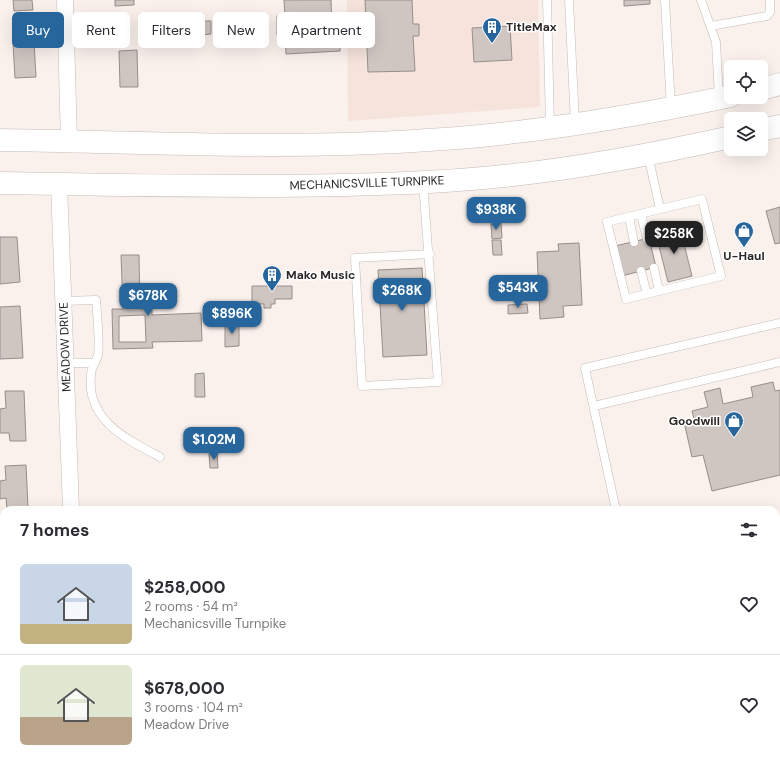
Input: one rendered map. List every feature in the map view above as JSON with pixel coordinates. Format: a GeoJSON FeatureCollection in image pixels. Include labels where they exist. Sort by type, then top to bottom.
{"type":"FeatureCollection","features":[{"type":"Feature","properties":{"kind":"highway"},"geometry":{"type":"LineString","coordinates":[[768,87],[780,84]]}},
{"type":"Feature","properties":{"kind":"highway"},"geometry":{"type":"LineString","coordinates":[[0,140],[340,144],[428,140],[550,129],[671,109],[724,97]]}},
{"type":"Feature","properties":{"kind":"highway"},"geometry":{"type":"LineString","coordinates":[[768,129],[780,126]]}},
{"type":"Feature","properties":{"kind":"highway","name":"MECHANICSVILLE TURNPIKE"},"geometry":{"type":"LineString","coordinates":[[0,183],[196,186],[351,186],[423,182],[514,175],[648,154],[724,138]]}},
{"type":"Feature","properties":{"kind":"street"},"geometry":{"type":"LineString","coordinates":[[65,0],[69,141]]}},
{"type":"Feature","properties":{"kind":"street","name":"MEADOW DRIVE"},"geometry":{"type":"LineString","coordinates":[[59,184],[71,506]]}},
{"type":"Feature","properties":{"kind":"lane"},"geometry":{"type":"LineString","coordinates":[[547,0],[550,129]]}},
{"type":"Feature","properties":{"kind":"lane"},"geometry":{"type":"LineString","coordinates":[[569,0],[575,125]]}},
{"type":"Feature","properties":{"kind":"lane"},"geometry":{"type":"LineString","coordinates":[[664,0],[671,109]]}},
{"type":"Feature","properties":{"kind":"lane"},"geometry":{"type":"LineString","coordinates":[[701,0],[716,42],[724,91]]}},
{"type":"Feature","properties":{"kind":"lane"},"geometry":{"type":"LineString","coordinates":[[710,26],[767,16],[770,12],[770,0]]}},
{"type":"Feature","properties":{"kind":"lane"},"geometry":{"type":"LineString","coordinates":[[648,154],[660,209]]}},
{"type":"Feature","properties":{"kind":"lane"},"geometry":{"type":"LineString","coordinates":[[423,182],[430,254],[438,382],[362,386],[355,258],[430,254]]}},
{"type":"Feature","properties":{"kind":"lane"},"geometry":{"type":"LineString","coordinates":[[702,199],[720,276],[626,299],[607,222],[641,214],[702,199]]}},
{"type":"Feature","properties":{"kind":"lane"},"geometry":{"type":"LineString","coordinates":[[641,214],[647,239]]}},
{"type":"Feature","properties":{"kind":"lane"},"geometry":{"type":"LineString","coordinates":[[629,217],[634,242]]}},
{"type":"Feature","properties":{"kind":"lane"},"geometry":{"type":"LineString","coordinates":[[654,268],[659,291]]}},
{"type":"Feature","properties":{"kind":"lane"},"geometry":{"type":"LineString","coordinates":[[641,271],[647,294]]}},
{"type":"Feature","properties":{"kind":"lane"},"geometry":{"type":"LineString","coordinates":[[63,300],[96,300],[98,355],[91,373],[91,392],[98,412],[104,421],[123,437],[160,457]]}},
{"type":"Feature","properties":{"kind":"lane"},"geometry":{"type":"LineString","coordinates":[[615,506],[585,368],[780,323]]}},
{"type":"Feature","properties":{"kind":"lane"},"geometry":{"type":"LineString","coordinates":[[594,406],[780,362]]}},
{"type":"Feature","properties":{"kind":"lane"},"geometry":{"type":"LineString","coordinates":[[65,364],[94,363]]}},
{"type":"Feature","properties":{"kind":"shaded area"},"geometry":{"type":"Polygon","coordinates":[[[347,0],[538,0],[540,107],[348,121],[347,48],[375,48],[375,12],[347,12],[347,0]]]}},
{"type":"Feature","properties":{"kind":"building"},"geometry":{"type":"Polygon","coordinates":[[[13,0],[32,0],[33,10],[14,11],[13,0]]]}},
{"type":"Feature","properties":{"kind":"building"},"geometry":{"type":"Polygon","coordinates":[[[115,0],[134,0],[134,5],[115,6],[115,0]]]}},
{"type":"Feature","properties":{"kind":"building"},"geometry":{"type":"Polygon","coordinates":[[[284,0],[331,0],[331,12],[285,12],[284,0]]]}},
{"type":"Feature","properties":{"kind":"building"},"geometry":{"type":"Polygon","coordinates":[[[365,0],[412,0],[413,24],[419,24],[419,36],[413,36],[415,71],[368,72],[367,48],[375,48],[375,12],[366,12],[365,0]]]}},
{"type":"Feature","properties":{"kind":"building"},"geometry":{"type":"Polygon","coordinates":[[[624,0],[650,0],[650,4],[624,6],[624,0]]]}},
{"type":"Feature","properties":{"kind":"building"},"geometry":{"type":"Polygon","coordinates":[[[205,21],[211,21],[211,34],[205,35],[205,21]]]}},
{"type":"Feature","properties":{"kind":"building","name":"TitleMax"},"geometry":{"type":"Polygon","coordinates":[[[510,26],[512,60],[474,62],[472,28],[510,26]]]}},
{"type":"Feature","properties":{"kind":"building"},"geometry":{"type":"Polygon","coordinates":[[[13,48],[34,48],[36,77],[15,78],[13,48]]]}},
{"type":"Feature","properties":{"kind":"building"},"geometry":{"type":"Polygon","coordinates":[[[286,48],[340,48],[340,51],[286,54],[286,48]]]}},
{"type":"Feature","properties":{"kind":"building"},"geometry":{"type":"Polygon","coordinates":[[[137,50],[138,87],[120,87],[119,51],[137,50]]]}},
{"type":"Feature","properties":{"kind":"building"},"geometry":{"type":"Polygon","coordinates":[[[780,207],[780,243],[775,244],[766,211],[780,207]]]}},
{"type":"Feature","properties":{"kind":"building"},"geometry":{"type":"Polygon","coordinates":[[[501,223],[502,238],[492,239],[491,224],[501,223]]]}},
{"type":"Feature","properties":{"kind":"building"},"geometry":{"type":"Polygon","coordinates":[[[680,228],[692,276],[668,282],[656,234],[680,228]]]}},
{"type":"Feature","properties":{"kind":"building"},"geometry":{"type":"Polygon","coordinates":[[[0,237],[17,237],[20,282],[0,284],[0,237]]]}},
{"type":"Feature","properties":{"kind":"building"},"geometry":{"type":"Polygon","coordinates":[[[649,238],[656,267],[622,276],[615,246],[649,238]]]}},
{"type":"Feature","properties":{"kind":"building"},"geometry":{"type":"Polygon","coordinates":[[[492,240],[501,240],[502,255],[493,255],[492,240]]]}},
{"type":"Feature","properties":{"kind":"building"},"geometry":{"type":"Polygon","coordinates":[[[579,243],[582,305],[563,306],[564,317],[540,319],[537,252],[559,251],[558,244],[579,243]]]}},
{"type":"Feature","properties":{"kind":"building"},"geometry":{"type":"Polygon","coordinates":[[[121,255],[139,255],[140,309],[152,308],[152,315],[201,313],[202,341],[152,342],[153,348],[113,349],[112,309],[123,309],[121,255]],[[145,315],[119,316],[119,342],[146,342],[145,315]]]}},
{"type":"Feature","properties":{"kind":"building"},"geometry":{"type":"Polygon","coordinates":[[[422,268],[427,355],[383,357],[378,270],[422,268]]]}},
{"type":"Feature","properties":{"kind":"building","name":"Mako Music"},"geometry":{"type":"Polygon","coordinates":[[[252,286],[292,286],[292,299],[275,299],[275,304],[271,304],[271,308],[264,308],[264,304],[252,304],[252,286]]]}},
{"type":"Feature","properties":{"kind":"building"},"geometry":{"type":"Polygon","coordinates":[[[527,304],[528,313],[508,314],[508,305],[527,304]]]}},
{"type":"Feature","properties":{"kind":"building"},"geometry":{"type":"Polygon","coordinates":[[[20,306],[23,358],[0,359],[0,307],[20,306]]]}},
{"type":"Feature","properties":{"kind":"building"},"geometry":{"type":"Polygon","coordinates":[[[225,323],[239,323],[239,346],[225,347],[225,323]]]}},
{"type":"Feature","properties":{"kind":"building"},"geometry":{"type":"Polygon","coordinates":[[[204,373],[205,397],[195,397],[195,374],[204,373]]]}},
{"type":"Feature","properties":{"kind":"building","name":"Goodwill"},"geometry":{"type":"Polygon","coordinates":[[[773,382],[775,391],[780,390],[780,475],[712,491],[703,455],[692,457],[684,422],[694,419],[692,411],[708,407],[704,392],[720,388],[723,404],[753,397],[751,387],[773,382]]]}},
{"type":"Feature","properties":{"kind":"building"},"geometry":{"type":"Polygon","coordinates":[[[5,391],[24,391],[26,441],[10,441],[9,433],[0,433],[0,409],[6,408],[5,391]]]}},
{"type":"Feature","properties":{"kind":"building"},"geometry":{"type":"Polygon","coordinates":[[[209,454],[217,454],[218,468],[210,468],[209,454]]]}},
{"type":"Feature","properties":{"kind":"building"},"geometry":{"type":"Polygon","coordinates":[[[26,465],[28,506],[7,506],[6,498],[0,499],[0,481],[6,480],[5,466],[26,465]]]}},
{"type":"Feature","properties":{"kind":"place","name":"TitleMax"},"geometry":{"type":"Point","coordinates":[492,44]}},
{"type":"Feature","properties":{"kind":"place","name":"U-Haul"},"geometry":{"type":"Point","coordinates":[744,248]}},
{"type":"Feature","properties":{"kind":"place","name":"Mako Music"},"geometry":{"type":"Point","coordinates":[272,292]}},
{"type":"Feature","properties":{"kind":"place","name":"Goodwill"},"geometry":{"type":"Point","coordinates":[734,438]}}]}
